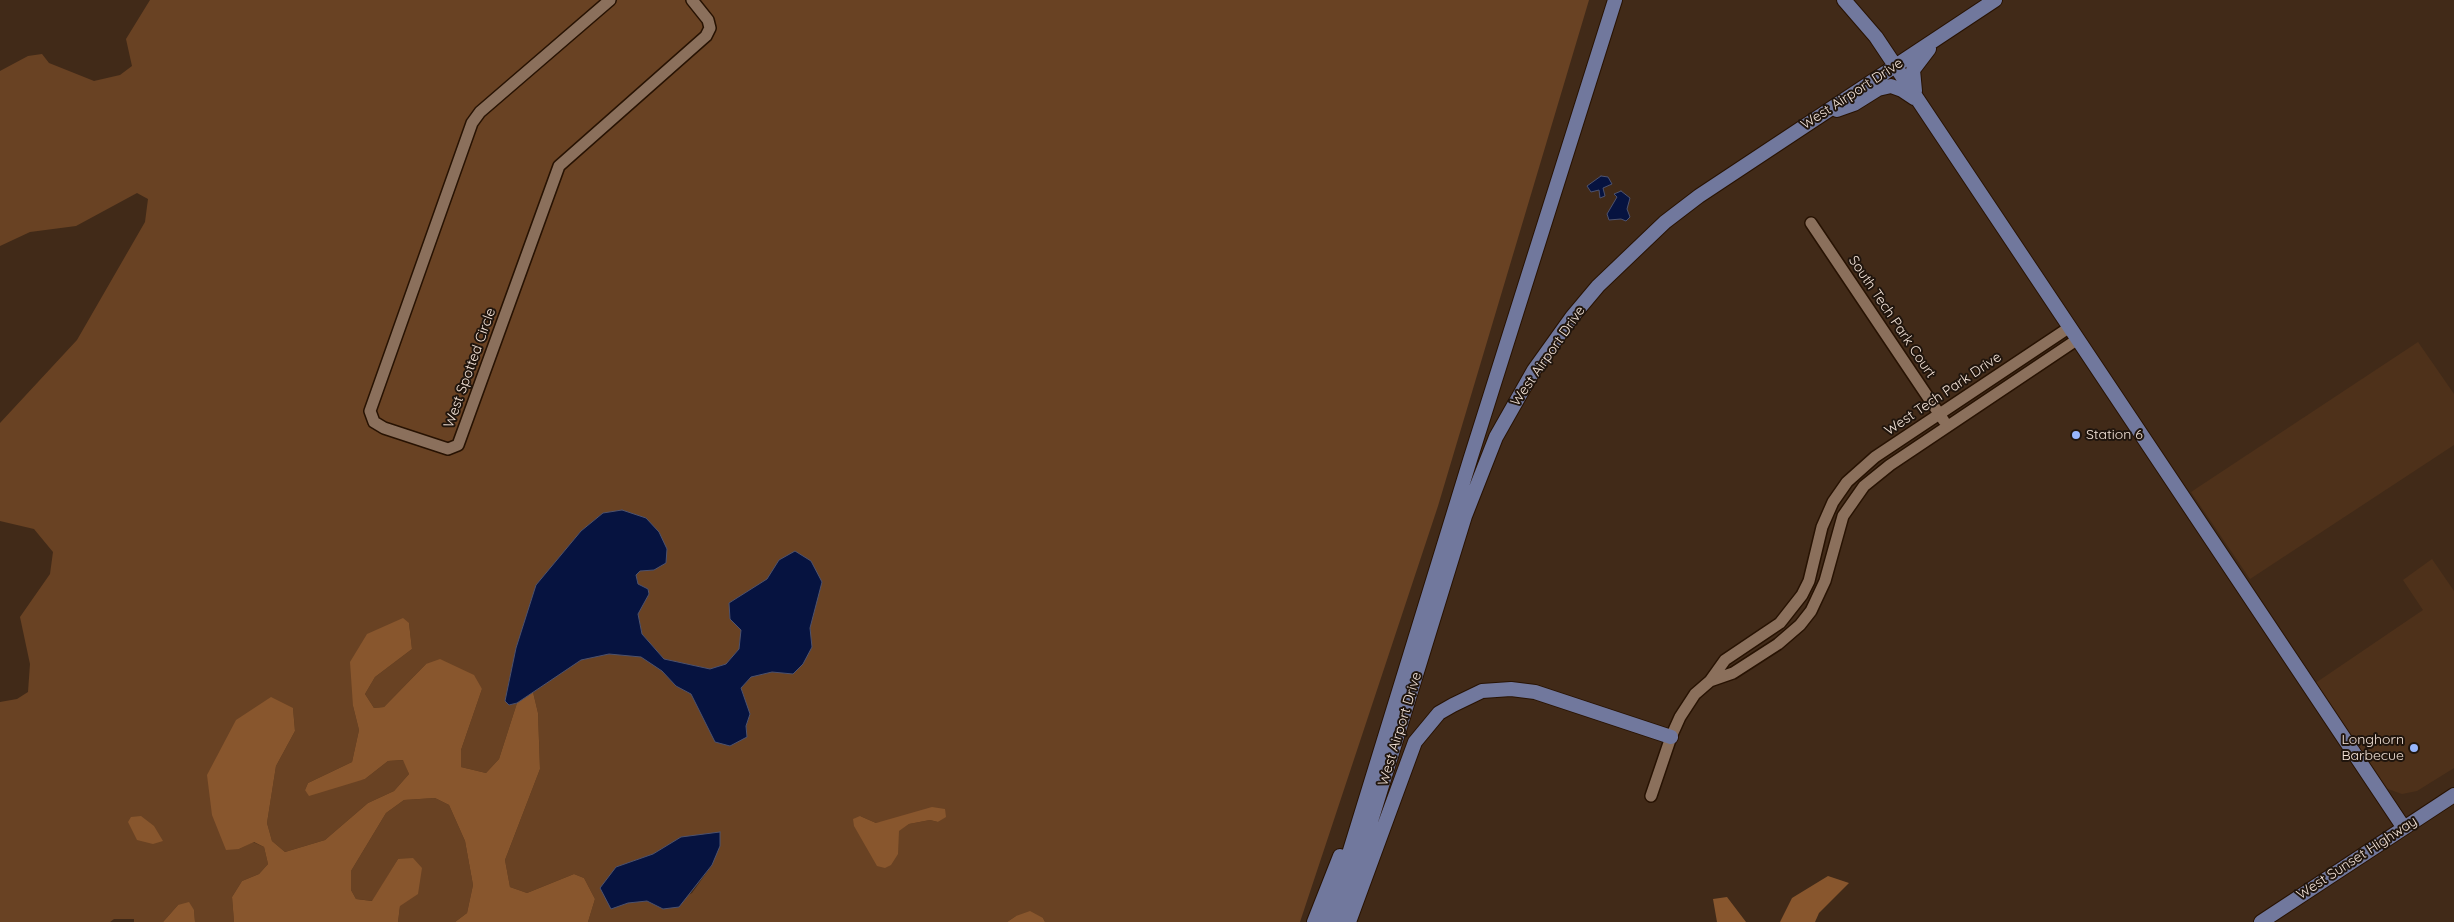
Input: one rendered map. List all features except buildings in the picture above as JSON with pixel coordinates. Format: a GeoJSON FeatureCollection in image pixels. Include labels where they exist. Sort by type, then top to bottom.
{"type":"FeatureCollection","features":[{"type":"Feature","properties":{"kind":"main road","name":"West Airport Drive"},"geometry":{"type":"LineString","coordinates":[[1328,922],[1615,0]]}},
{"type":"Feature","properties":{"kind":"main road"},"geometry":{"type":"LineString","coordinates":[[1844,0],[1866,23],[2404,828]]}},
{"type":"Feature","properties":{"kind":"main road","name":"West Airport Drive"},"geometry":{"type":"LineString","coordinates":[[1340,922],[1465,516],[1496,437],[1534,370],[1572,317],[1598,286],[1636,248],[1699,196],[1995,0]]}},
{"type":"Feature","properties":{"kind":"main road"},"geometry":{"type":"LineString","coordinates":[[1918,102],[1913,85],[1913,70],[1939,37]]}},
{"type":"Feature","properties":{"kind":"main road"},"geometry":{"type":"LineString","coordinates":[[1819,115],[1854,104],[1878,89],[1891,86],[1902,90],[1918,102]]}},
{"type":"Feature","properties":{"kind":"main road"},"geometry":{"type":"LineString","coordinates":[[1349,922],[1416,742],[1439,713],[1482,691],[1511,689],[1535,692],[1671,737]]}},
{"type":"Feature","properties":{"kind":"main road"},"geometry":{"type":"LineString","coordinates":[[1314,922],[1372,780]]}},
{"type":"Feature","properties":{"kind":"main road","name":"West Sunset Highway"},"geometry":{"type":"LineString","coordinates":[[2261,922],[2454,794]]}},
{"type":"Feature","properties":{"kind":"street","name":"West Spotted Circle"},"geometry":{"type":"LineString","coordinates":[[610,0],[480,112],[472,123],[370,411],[374,422],[384,428],[448,450],[458,445],[556,172],[566,160],[706,36],[710,28],[708,20],[692,0]]}},
{"type":"Feature","properties":{"kind":"street","name":"South Tech Park Court"},"geometry":{"type":"LineString","coordinates":[[1811,224],[1947,427]]}},
{"type":"Feature","properties":{"kind":"street","name":"West Tech Park Drive"},"geometry":{"type":"LineString","coordinates":[[1652,796],[1671,737],[1687,705],[1695,694],[1710,681],[1725,660],[1769,632],[1795,607],[1809,581],[1822,527],[1838,494],[1859,470],[1875,457],[1940,415],[2074,333]]}},
{"type":"Feature","properties":{"kind":"street","name":"West Tech Park Drive"},"geometry":{"type":"LineString","coordinates":[[1710,681],[1733,673],[1778,644],[1807,616],[1819,596],[1838,528],[1851,503],[1873,478],[1947,427],[2074,333]]}},
{"type":"Feature","properties":{"kind":"street"},"geometry":{"type":"LineString","coordinates":[[1838,494],[1851,503]]}},
{"type":"Feature","properties":{"kind":"street"},"geometry":{"type":"LineString","coordinates":[[1795,607],[1807,616]]}},
{"type":"Feature","properties":{"kind":"shaded area"},"geometry":{"type":"Polygon","coordinates":[[[150,0],[1589,0],[1438,506],[1300,922],[1045,922],[1043,918],[1016,916],[1007,922],[588,922],[595,899],[584,878],[574,874],[527,893],[510,887],[505,860],[540,769],[538,713],[533,692],[581,660],[609,654],[641,657],[662,671],[676,686],[691,694],[704,717],[747,737],[746,726],[750,714],[741,688],[751,677],[772,672],[793,674],[812,647],[810,628],[814,605],[779,560],[768,579],[729,603],[730,619],[741,630],[739,649],[726,664],[710,669],[664,659],[642,634],[638,614],[649,594],[648,589],[638,584],[636,575],[640,571],[654,570],[603,513],[581,531],[536,585],[516,648],[505,700],[509,705],[517,703],[499,759],[486,773],[461,767],[461,750],[482,689],[426,664],[384,707],[374,708],[365,694],[375,677],[412,649],[409,623],[353,706],[359,730],[352,762],[308,783],[305,790],[365,779],[388,761],[404,760],[409,774],[394,791],[368,803],[325,840],[285,852],[272,841],[267,823],[276,766],[295,731],[293,708],[239,849],[253,842],[264,847],[268,864],[259,874],[242,881],[232,897],[234,922],[195,922],[194,910],[178,905],[163,922],[134,922],[134,919],[114,919],[110,922],[0,922],[0,702],[17,699],[28,692],[30,664],[20,617],[50,574],[53,552],[34,529],[0,521],[0,423],[77,340],[145,222],[148,199],[137,193],[76,226],[30,232],[0,246],[0,71],[28,56],[42,54],[49,63],[94,81],[120,75],[132,66],[126,39],[150,0]],[[860,816],[898,854],[898,831],[909,824],[930,820],[938,822],[946,816],[876,823],[860,816]],[[681,837],[653,854],[616,867],[611,908],[628,903],[647,901],[663,909],[692,893],[712,865],[681,837]]]}},
{"type":"Feature","properties":{"kind":"shaded area"},"geometry":{"type":"Polygon","coordinates":[[[1601,176],[1608,177],[1612,184],[1603,188],[1605,196],[1600,198],[1599,190],[1591,192],[1587,186],[1601,176]]]}},
{"type":"Feature","properties":{"kind":"shaded area"},"geometry":{"type":"Polygon","coordinates":[[[1621,191],[1630,198],[1627,209],[1630,217],[1626,221],[1621,219],[1609,220],[1607,214],[1617,197],[1614,194],[1621,191]]]}},
{"type":"Feature","properties":{"kind":"shaded area"},"geometry":{"type":"Polygon","coordinates":[[[2418,342],[2454,394],[2454,445],[2250,579],[2191,492],[2418,342]]]}},
{"type":"Feature","properties":{"kind":"shaded area"},"geometry":{"type":"Polygon","coordinates":[[[622,510],[646,518],[659,532],[667,549],[666,563],[654,570],[640,571],[636,575],[638,584],[648,589],[649,594],[638,614],[642,634],[664,659],[710,669],[726,664],[739,649],[741,630],[730,619],[729,603],[767,579],[779,560],[795,551],[811,561],[822,582],[810,628],[812,647],[803,664],[793,674],[772,672],[751,677],[741,688],[750,714],[746,726],[747,737],[730,746],[715,742],[691,694],[676,686],[662,671],[641,657],[609,654],[581,660],[517,703],[509,705],[505,701],[516,648],[536,585],[581,531],[603,513],[622,510]]]}},
{"type":"Feature","properties":{"kind":"shaded area"},"geometry":{"type":"Polygon","coordinates":[[[2432,559],[2454,591],[2454,768],[2417,791],[2402,794],[2388,789],[2380,783],[2314,684],[2423,610],[2403,580],[2432,559]]]}},
{"type":"Feature","properties":{"kind":"shaded area"},"geometry":{"type":"Polygon","coordinates":[[[403,618],[409,623],[412,649],[375,677],[365,694],[374,708],[384,707],[426,664],[440,659],[474,675],[482,689],[461,750],[461,767],[486,773],[499,759],[517,703],[533,692],[538,713],[540,769],[505,860],[510,887],[527,893],[574,874],[584,878],[595,899],[588,922],[455,922],[467,913],[473,885],[465,841],[449,805],[435,798],[404,800],[386,813],[351,871],[351,890],[356,899],[372,901],[398,859],[413,858],[422,868],[418,894],[400,906],[398,922],[234,922],[232,897],[242,881],[259,874],[268,864],[264,847],[254,842],[239,849],[226,850],[212,815],[207,775],[236,720],[271,697],[293,708],[295,731],[276,766],[267,823],[272,841],[285,852],[325,840],[368,803],[394,791],[409,774],[403,760],[388,761],[365,779],[309,796],[305,790],[308,783],[352,762],[359,730],[353,706],[350,662],[367,634],[403,618]]]}},
{"type":"Feature","properties":{"kind":"shaded area"},"geometry":{"type":"Polygon","coordinates":[[[435,798],[449,805],[465,841],[473,885],[467,913],[455,922],[398,922],[400,906],[398,859],[373,901],[356,899],[351,890],[351,871],[386,813],[404,800],[435,798]]]}},
{"type":"Feature","properties":{"kind":"shaded area"},"geometry":{"type":"Polygon","coordinates":[[[932,807],[945,809],[946,817],[938,822],[930,820],[909,824],[899,831],[898,854],[891,865],[885,868],[877,866],[854,826],[853,819],[860,816],[876,823],[932,807]]]}},
{"type":"Feature","properties":{"kind":"shaded area"},"geometry":{"type":"Polygon","coordinates":[[[141,816],[154,826],[163,841],[153,844],[137,840],[128,822],[131,817],[141,816]]]}},
{"type":"Feature","properties":{"kind":"shaded area"},"geometry":{"type":"Polygon","coordinates":[[[720,832],[720,846],[712,865],[679,907],[663,909],[647,901],[628,903],[611,909],[600,888],[616,867],[653,854],[681,837],[720,832]]]}},
{"type":"Feature","properties":{"kind":"shaded area"},"geometry":{"type":"Polygon","coordinates":[[[1828,876],[1849,883],[1819,913],[1815,922],[1780,922],[1792,898],[1828,876]]]}},
{"type":"Feature","properties":{"kind":"shaded area"},"geometry":{"type":"Polygon","coordinates":[[[1727,897],[1746,922],[1717,922],[1713,899],[1727,897]]]}},
{"type":"Feature","properties":{"kind":"shaded area"},"geometry":{"type":"Polygon","coordinates":[[[189,902],[194,910],[195,922],[163,922],[178,905],[189,902]]]}},
{"type":"Feature","properties":{"kind":"shaded area"},"geometry":{"type":"Polygon","coordinates":[[[1030,911],[1043,918],[1045,922],[1007,922],[1016,916],[1030,911]]]}},
{"type":"Feature","properties":{"kind":"place","name":"Station 6"},"geometry":{"type":"Point","coordinates":[2076,435]}},
{"type":"Feature","properties":{"kind":"place","name":"Longhorn Barbecue"},"geometry":{"type":"Point","coordinates":[2414,748]}}]}
